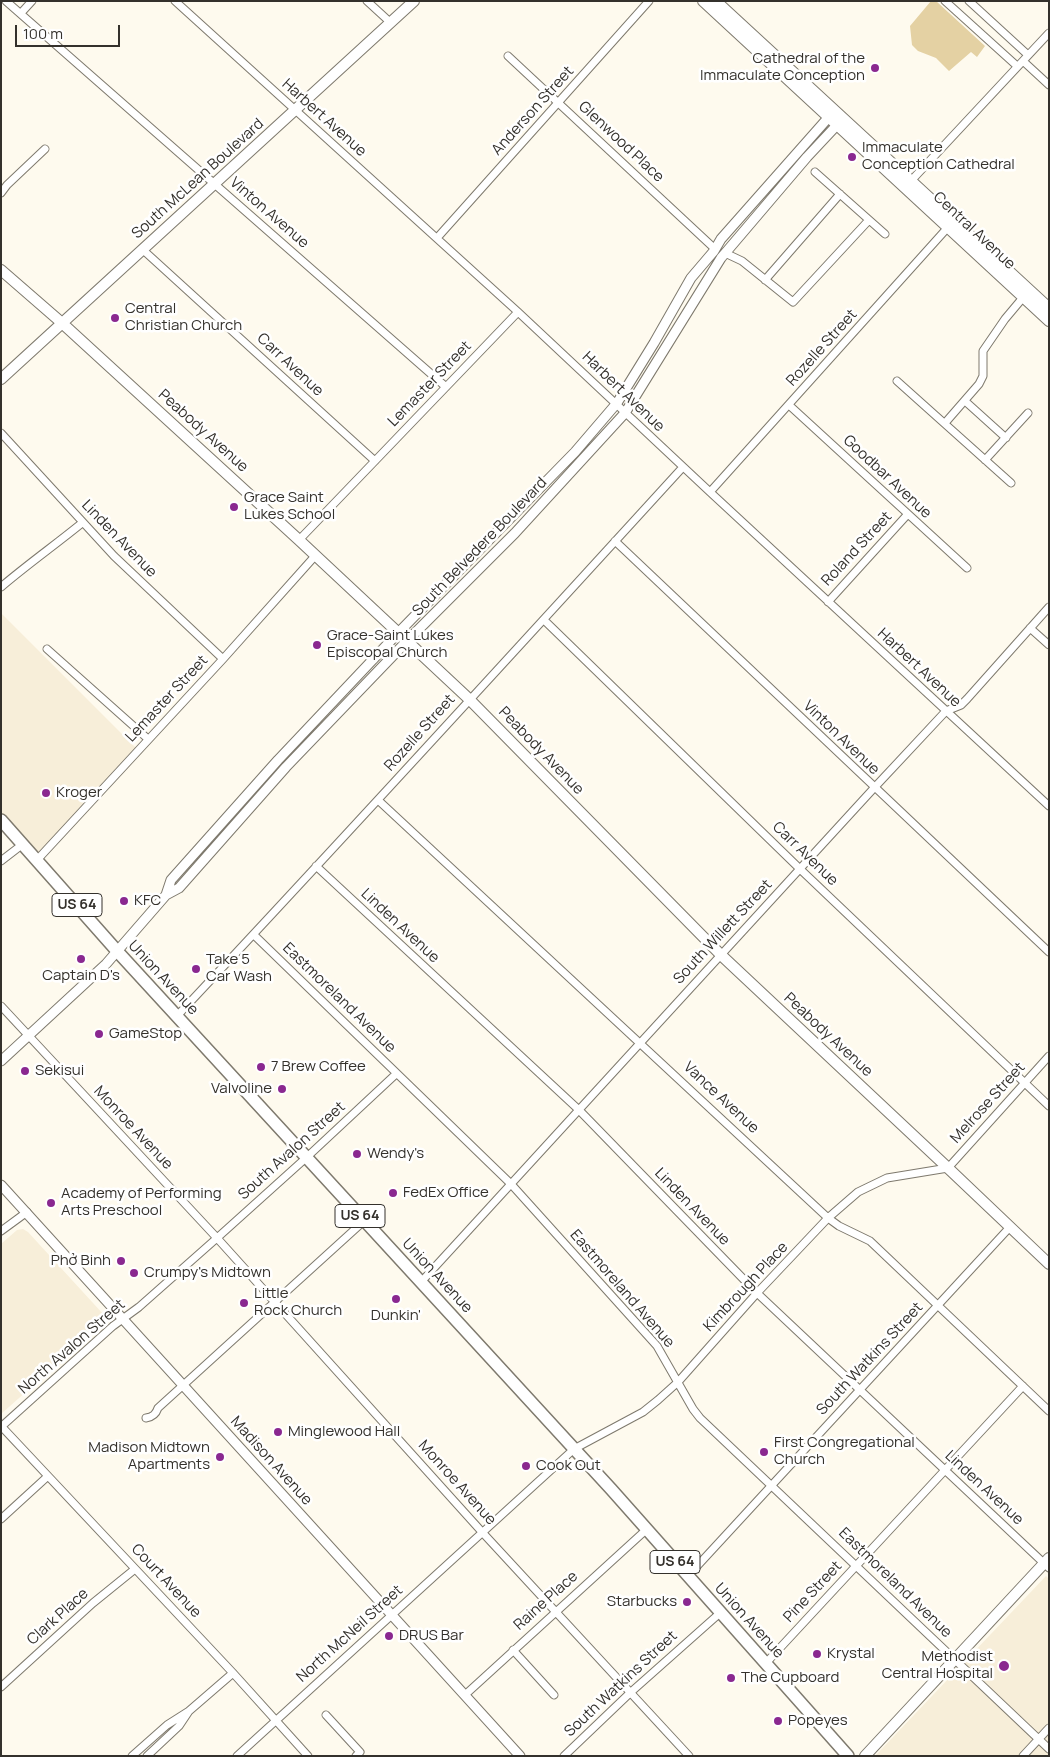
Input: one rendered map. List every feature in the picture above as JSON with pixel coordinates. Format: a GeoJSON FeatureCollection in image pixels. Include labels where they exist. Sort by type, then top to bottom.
{"type":"FeatureCollection","features":[{"type":"Feature","properties":{"kind":"main road","name":"South McLean Boulevard"},"geometry":{"type":"LineString","coordinates":[[1,379],[414,1]]}},
{"type":"Feature","properties":{"kind":"main road","name":"Central Avenue"},"geometry":{"type":"LineString","coordinates":[[703,1],[833,116],[1026,293],[1049,321]]}},
{"type":"Feature","properties":{"kind":"main road","name":"Central Avenue"},"geometry":{"type":"LineString","coordinates":[[716,1],[833,116],[837,125],[908,184]]}},
{"type":"Feature","properties":{"kind":"main road","name":"Peabody Avenue"},"geometry":{"type":"LineString","coordinates":[[1,270],[62,323],[299,540],[469,699],[720,956],[1049,1264]]}},
{"type":"Feature","properties":{"kind":"main road","name":"Central Avenue"},"geometry":{"type":"LineString","coordinates":[[1026,293],[1049,308]]}},
{"type":"Feature","properties":{"kind":"main road","name":"Union Avenue"},"geometry":{"type":"LineString","coordinates":[[1,820],[117,951],[647,1529],[848,1756]]}},
{"type":"Feature","properties":{"kind":"main road"},"geometry":{"type":"LineString","coordinates":[[864,1756],[1047,1563]]}},
{"type":"Feature","properties":{"kind":"street","name":"Vinton Avenue"},"geometry":{"type":"LineString","coordinates":[[6,1],[21,12],[446,388]]}},
{"type":"Feature","properties":{"kind":"street"},"geometry":{"type":"LineString","coordinates":[[21,12],[32,1]]}},
{"type":"Feature","properties":{"kind":"street","name":"Harbert Avenue"},"geometry":{"type":"LineString","coordinates":[[175,1],[518,312],[1049,806]]}},
{"type":"Feature","properties":{"kind":"street"},"geometry":{"type":"LineString","coordinates":[[367,1],[391,23]]}},
{"type":"Feature","properties":{"kind":"street","name":"Anderson Street"},"geometry":{"type":"LineString","coordinates":[[437,238],[649,1]]}},
{"type":"Feature","properties":{"kind":"street"},"geometry":{"type":"LineString","coordinates":[[945,1],[1023,61],[1049,85]]}},
{"type":"Feature","properties":{"kind":"street"},"geometry":{"type":"LineString","coordinates":[[969,1],[1023,61]]}},
{"type":"Feature","properties":{"kind":"street"},"geometry":{"type":"LineString","coordinates":[[908,184],[1049,33]]}},
{"type":"Feature","properties":{"kind":"street","name":"Glenwood Place"},"geometry":{"type":"LineString","coordinates":[[508,56],[719,252],[742,261],[793,302],[869,220]]}},
{"type":"Feature","properties":{"kind":"street","name":"South Belvedere Boulevard"},"geometry":{"type":"LineString","coordinates":[[1,1061],[100,970],[166,895],[179,888],[286,767],[407,641],[515,533],[625,413],[719,252],[721,239],[833,116]]}},
{"type":"Feature","properties":{"kind":"street","name":"South Belvedere Boulevard"},"geometry":{"type":"LineString","coordinates":[[166,895],[170,880],[278,760],[398,633],[575,452],[616,403],[654,343],[691,278],[719,252],[837,125]]}},
{"type":"Feature","properties":{"kind":"street"},"geometry":{"type":"LineString","coordinates":[[1,193],[45,149]]}},
{"type":"Feature","properties":{"kind":"street"},"geometry":{"type":"LineString","coordinates":[[815,172],[885,234]]}},
{"type":"Feature","properties":{"kind":"street"},"geometry":{"type":"LineString","coordinates":[[765,280],[840,194]]}},
{"type":"Feature","properties":{"kind":"street","name":"Rozelle Street"},"geometry":{"type":"LineString","coordinates":[[710,492],[951,224]]}},
{"type":"Feature","properties":{"kind":"street","name":"Carr Avenue"},"geometry":{"type":"LineString","coordinates":[[142,249],[374,461]]}},
{"type":"Feature","properties":{"kind":"street"},"geometry":{"type":"LineString","coordinates":[[945,423],[979,384],[983,376],[983,351],[1026,293]]}},
{"type":"Feature","properties":{"kind":"street","name":"Lemaster Street"},"geometry":{"type":"LineString","coordinates":[[299,540],[518,312]]}},
{"type":"Feature","properties":{"kind":"street"},"geometry":{"type":"LineString","coordinates":[[897,380],[1011,483]]}},
{"type":"Feature","properties":{"kind":"street"},"geometry":{"type":"LineString","coordinates":[[965,401],[1006,438]]}},
{"type":"Feature","properties":{"kind":"street","name":"Goodbar Avenue"},"geometry":{"type":"LineString","coordinates":[[789,406],[967,568]]}},
{"type":"Feature","properties":{"kind":"street"},"geometry":{"type":"LineString","coordinates":[[985,460],[1028,413]]}},
{"type":"Feature","properties":{"kind":"street","name":"Linden Avenue"},"geometry":{"type":"LineString","coordinates":[[1,433],[114,556],[223,659]]}},
{"type":"Feature","properties":{"kind":"street","name":"Rozelle Street"},"geometry":{"type":"LineString","coordinates":[[177,1016],[683,467]]}},
{"type":"Feature","properties":{"kind":"street","name":"Roland Street"},"geometry":{"type":"LineString","coordinates":[[828,602],[908,515]]}},
{"type":"Feature","properties":{"kind":"street"},"geometry":{"type":"LineString","coordinates":[[1,587],[82,523]]}},
{"type":"Feature","properties":{"kind":"street"},"geometry":{"type":"LineString","coordinates":[[505,523],[515,533]]}},
{"type":"Feature","properties":{"kind":"street","name":"Vinton Avenue"},"geometry":{"type":"LineString","coordinates":[[615,542],[1049,952]]}},
{"type":"Feature","properties":{"kind":"street","name":"Lemaster Street"},"geometry":{"type":"LineString","coordinates":[[37,860],[223,659],[315,556]]}},
{"type":"Feature","properties":{"kind":"street","name":"South Willett Street"},"geometry":{"type":"LineString","coordinates":[[422,1282],[874,788],[946,711],[961,705],[967,700],[1049,607]]}},
{"type":"Feature","properties":{"kind":"street","name":"Carr Avenue"},"geometry":{"type":"LineString","coordinates":[[544,620],[800,869],[1049,1106]]}},
{"type":"Feature","properties":{"kind":"street"},"geometry":{"type":"LineString","coordinates":[[1030,628],[1049,645]]}},
{"type":"Feature","properties":{"kind":"street"},"geometry":{"type":"LineString","coordinates":[[47,649],[148,739]]}},
{"type":"Feature","properties":{"kind":"street","name":"Vance Avenue"},"geometry":{"type":"LineString","coordinates":[[378,800],[641,1042],[828,1218],[838,1226],[870,1241],[1049,1410]]}},
{"type":"Feature","properties":{"kind":"street"},"geometry":{"type":"LineString","coordinates":[[1,861],[23,844]]}},
{"type":"Feature","properties":{"kind":"street","name":"Linden Avenue"},"geometry":{"type":"LineString","coordinates":[[316,866],[578,1110],[757,1294],[1047,1563]]}},
{"type":"Feature","properties":{"kind":"street","name":"Eastmoreland Avenue"},"geometry":{"type":"LineString","coordinates":[[254,934],[510,1184],[657,1346],[700,1418],[1049,1749]]}},
{"type":"Feature","properties":{"kind":"street","name":"Monroe Avenue"},"geometry":{"type":"LineString","coordinates":[[1,1006],[217,1238],[482,1532],[689,1756]]}},
{"type":"Feature","properties":{"kind":"street","name":"Melrose Street"},"geometry":{"type":"LineString","coordinates":[[948,1168],[1049,1056]]}},
{"type":"Feature","properties":{"kind":"street","name":"South Avalon Street"},"geometry":{"type":"LineString","coordinates":[[139,1307],[307,1157],[396,1074]]}},
{"type":"Feature","properties":{"kind":"street","name":"Kimbrough Place"},"geometry":{"type":"LineString","coordinates":[[574,1449],[643,1412],[678,1382],[828,1218],[858,1192],[887,1178],[948,1168]]}},
{"type":"Feature","properties":{"kind":"street","name":"Madison Avenue"},"geometry":{"type":"LineString","coordinates":[[1,1185],[466,1694],[520,1756]]}},
{"type":"Feature","properties":{"kind":"street"},"geometry":{"type":"LineString","coordinates":[[1,1230],[27,1212]]}},
{"type":"Feature","properties":{"kind":"street"},"geometry":{"type":"LineString","coordinates":[[144,1420],[152,1409],[158,1408],[364,1221]]}},
{"type":"Feature","properties":{"kind":"street","name":"South Watkins Street"},"geometry":{"type":"LineString","coordinates":[[688,1576],[1010,1227]]}},
{"type":"Feature","properties":{"kind":"street","name":"North Avalon Street"},"geometry":{"type":"LineString","coordinates":[[2,1427],[113,1326],[139,1307]]}},
{"type":"Feature","properties":{"kind":"street","name":"Pine Street"},"geometry":{"type":"LineString","coordinates":[[766,1662],[1023,1386]]}},
{"type":"Feature","properties":{"kind":"street","name":"Court Avenue"},"geometry":{"type":"LineString","coordinates":[[2,1427],[233,1673],[308,1756]]}},
{"type":"Feature","properties":{"kind":"street","name":"North McNeil Street"},"geometry":{"type":"LineString","coordinates":[[237,1756],[574,1449]]}},
{"type":"Feature","properties":{"kind":"street"},"geometry":{"type":"LineString","coordinates":[[1,1519],[48,1476]]}},
{"type":"Feature","properties":{"kind":"street","name":"Raine Place"},"geometry":{"type":"LineString","coordinates":[[466,1694],[647,1529]]}},
{"type":"Feature","properties":{"kind":"street","name":"Clark Place"},"geometry":{"type":"LineString","coordinates":[[1,1687],[93,1603],[136,1569]]}},
{"type":"Feature","properties":{"kind":"street","name":"South Watkins Street"},"geometry":{"type":"LineString","coordinates":[[564,1756],[631,1692],[720,1613]]}},
{"type":"Feature","properties":{"kind":"street"},"geometry":{"type":"LineString","coordinates":[[513,1650],[554,1695]]}},
{"type":"Feature","properties":{"kind":"street"},"geometry":{"type":"LineString","coordinates":[[132,1756],[167,1725],[189,1711],[233,1673]]}},
{"type":"Feature","properties":{"kind":"street"},"geometry":{"type":"LineString","coordinates":[[146,1756],[179,1726],[189,1711]]}},
{"type":"Feature","properties":{"kind":"street"},"geometry":{"type":"LineString","coordinates":[[326,1715],[360,1752],[356,1756]]}},
{"type":"Feature","properties":{"kind":"street"},"geometry":{"type":"LineString","coordinates":[[1022,1756],[1049,1728]]}},
{"type":"Feature","properties":{"kind":"shaded area"},"geometry":{"type":"Polygon","coordinates":[[[931,1],[936,1],[985,46],[977,57],[971,52],[949,71],[936,58],[918,51],[912,45],[910,26],[931,1]]]}},
{"type":"Feature","properties":{"kind":"shaded area"},"geometry":{"type":"Polygon","coordinates":[[[1,613],[137,749],[36,858],[1,822],[1,613]]]}},
{"type":"Feature","properties":{"kind":"shaded area"},"geometry":{"type":"Polygon","coordinates":[[[23,1229],[28,1232],[104,1315],[45,1375],[1,1414],[1,1244],[17,1230],[23,1229]]]}},
{"type":"Feature","properties":{"kind":"shaded area","name":"Methodist Central Hospital"},"geometry":{"type":"Polygon","coordinates":[[[1046,1576],[1049,1579],[1049,1756],[875,1756],[1046,1576]]]}},
{"type":"Feature","properties":{"kind":"place","name":"Cathedral of the Immaculate Conception"},"geometry":{"type":"Point","coordinates":[875,68]}},
{"type":"Feature","properties":{"kind":"place","name":"Immaculate Conception Cathedral"},"geometry":{"type":"Point","coordinates":[852,157]}},
{"type":"Feature","properties":{"kind":"place","name":"Central Christian Church"},"geometry":{"type":"Point","coordinates":[115,318]}},
{"type":"Feature","properties":{"kind":"place","name":"Grace Saint Lukes School"},"geometry":{"type":"Point","coordinates":[234,507]}},
{"type":"Feature","properties":{"kind":"place","name":"Grace-Saint Lukes Episcopal Church"},"geometry":{"type":"Point","coordinates":[317,645]}},
{"type":"Feature","properties":{"kind":"place","name":"Kroger"},"geometry":{"type":"Point","coordinates":[46,793]}},
{"type":"Feature","properties":{"kind":"place","name":"KFC"},"geometry":{"type":"Point","coordinates":[124,901]}},
{"type":"Feature","properties":{"kind":"place","name":"Captain D's"},"geometry":{"type":"Point","coordinates":[81,959]}},
{"type":"Feature","properties":{"kind":"place","name":"Take 5 Car Wash"},"geometry":{"type":"Point","coordinates":[196,969]}},
{"type":"Feature","properties":{"kind":"place","name":"GameStop"},"geometry":{"type":"Point","coordinates":[99,1034]}},
{"type":"Feature","properties":{"kind":"place","name":"7 Brew Coffee"},"geometry":{"type":"Point","coordinates":[261,1067]}},
{"type":"Feature","properties":{"kind":"place","name":"Sekisui"},"geometry":{"type":"Point","coordinates":[25,1071]}},
{"type":"Feature","properties":{"kind":"place","name":"Valvoline"},"geometry":{"type":"Point","coordinates":[282,1089]}},
{"type":"Feature","properties":{"kind":"place","name":"Wendy's"},"geometry":{"type":"Point","coordinates":[357,1154]}},
{"type":"Feature","properties":{"kind":"place","name":"FedEx Office"},"geometry":{"type":"Point","coordinates":[393,1193]}},
{"type":"Feature","properties":{"kind":"place","name":"Academy of Performing Arts Preschool"},"geometry":{"type":"Point","coordinates":[51,1203]}},
{"type":"Feature","properties":{"kind":"place","name":"Phở Binh"},"geometry":{"type":"Point","coordinates":[121,1261]}},
{"type":"Feature","properties":{"kind":"place","name":"Crumpy's Midtown"},"geometry":{"type":"Point","coordinates":[134,1273]}},
{"type":"Feature","properties":{"kind":"place","name":"Dunkin'"},"geometry":{"type":"Point","coordinates":[396,1299]}},
{"type":"Feature","properties":{"kind":"place","name":"Little Rock Church"},"geometry":{"type":"Point","coordinates":[244,1303]}},
{"type":"Feature","properties":{"kind":"place","name":"Minglewood Hall"},"geometry":{"type":"Point","coordinates":[278,1432]}},
{"type":"Feature","properties":{"kind":"place","name":"First Congregational Church"},"geometry":{"type":"Point","coordinates":[764,1452]}},
{"type":"Feature","properties":{"kind":"place","name":"Madison Midtown Apartments"},"geometry":{"type":"Point","coordinates":[220,1457]}},
{"type":"Feature","properties":{"kind":"place","name":"Cook Out"},"geometry":{"type":"Point","coordinates":[526,1466]}},
{"type":"Feature","properties":{"kind":"place","name":"Starbucks"},"geometry":{"type":"Point","coordinates":[687,1602]}},
{"type":"Feature","properties":{"kind":"place","name":"DRUS Bar"},"geometry":{"type":"Point","coordinates":[389,1636]}},
{"type":"Feature","properties":{"kind":"place","name":"Krystal"},"geometry":{"type":"Point","coordinates":[817,1654]}},
{"type":"Feature","properties":{"kind":"place","name":"Methodist Central Hospital"},"geometry":{"type":"Point","coordinates":[1004,1666]}},
{"type":"Feature","properties":{"kind":"place","name":"The Cupboard"},"geometry":{"type":"Point","coordinates":[731,1678]}},
{"type":"Feature","properties":{"kind":"place","name":"Popeyes"},"geometry":{"type":"Point","coordinates":[778,1721]}}]}
